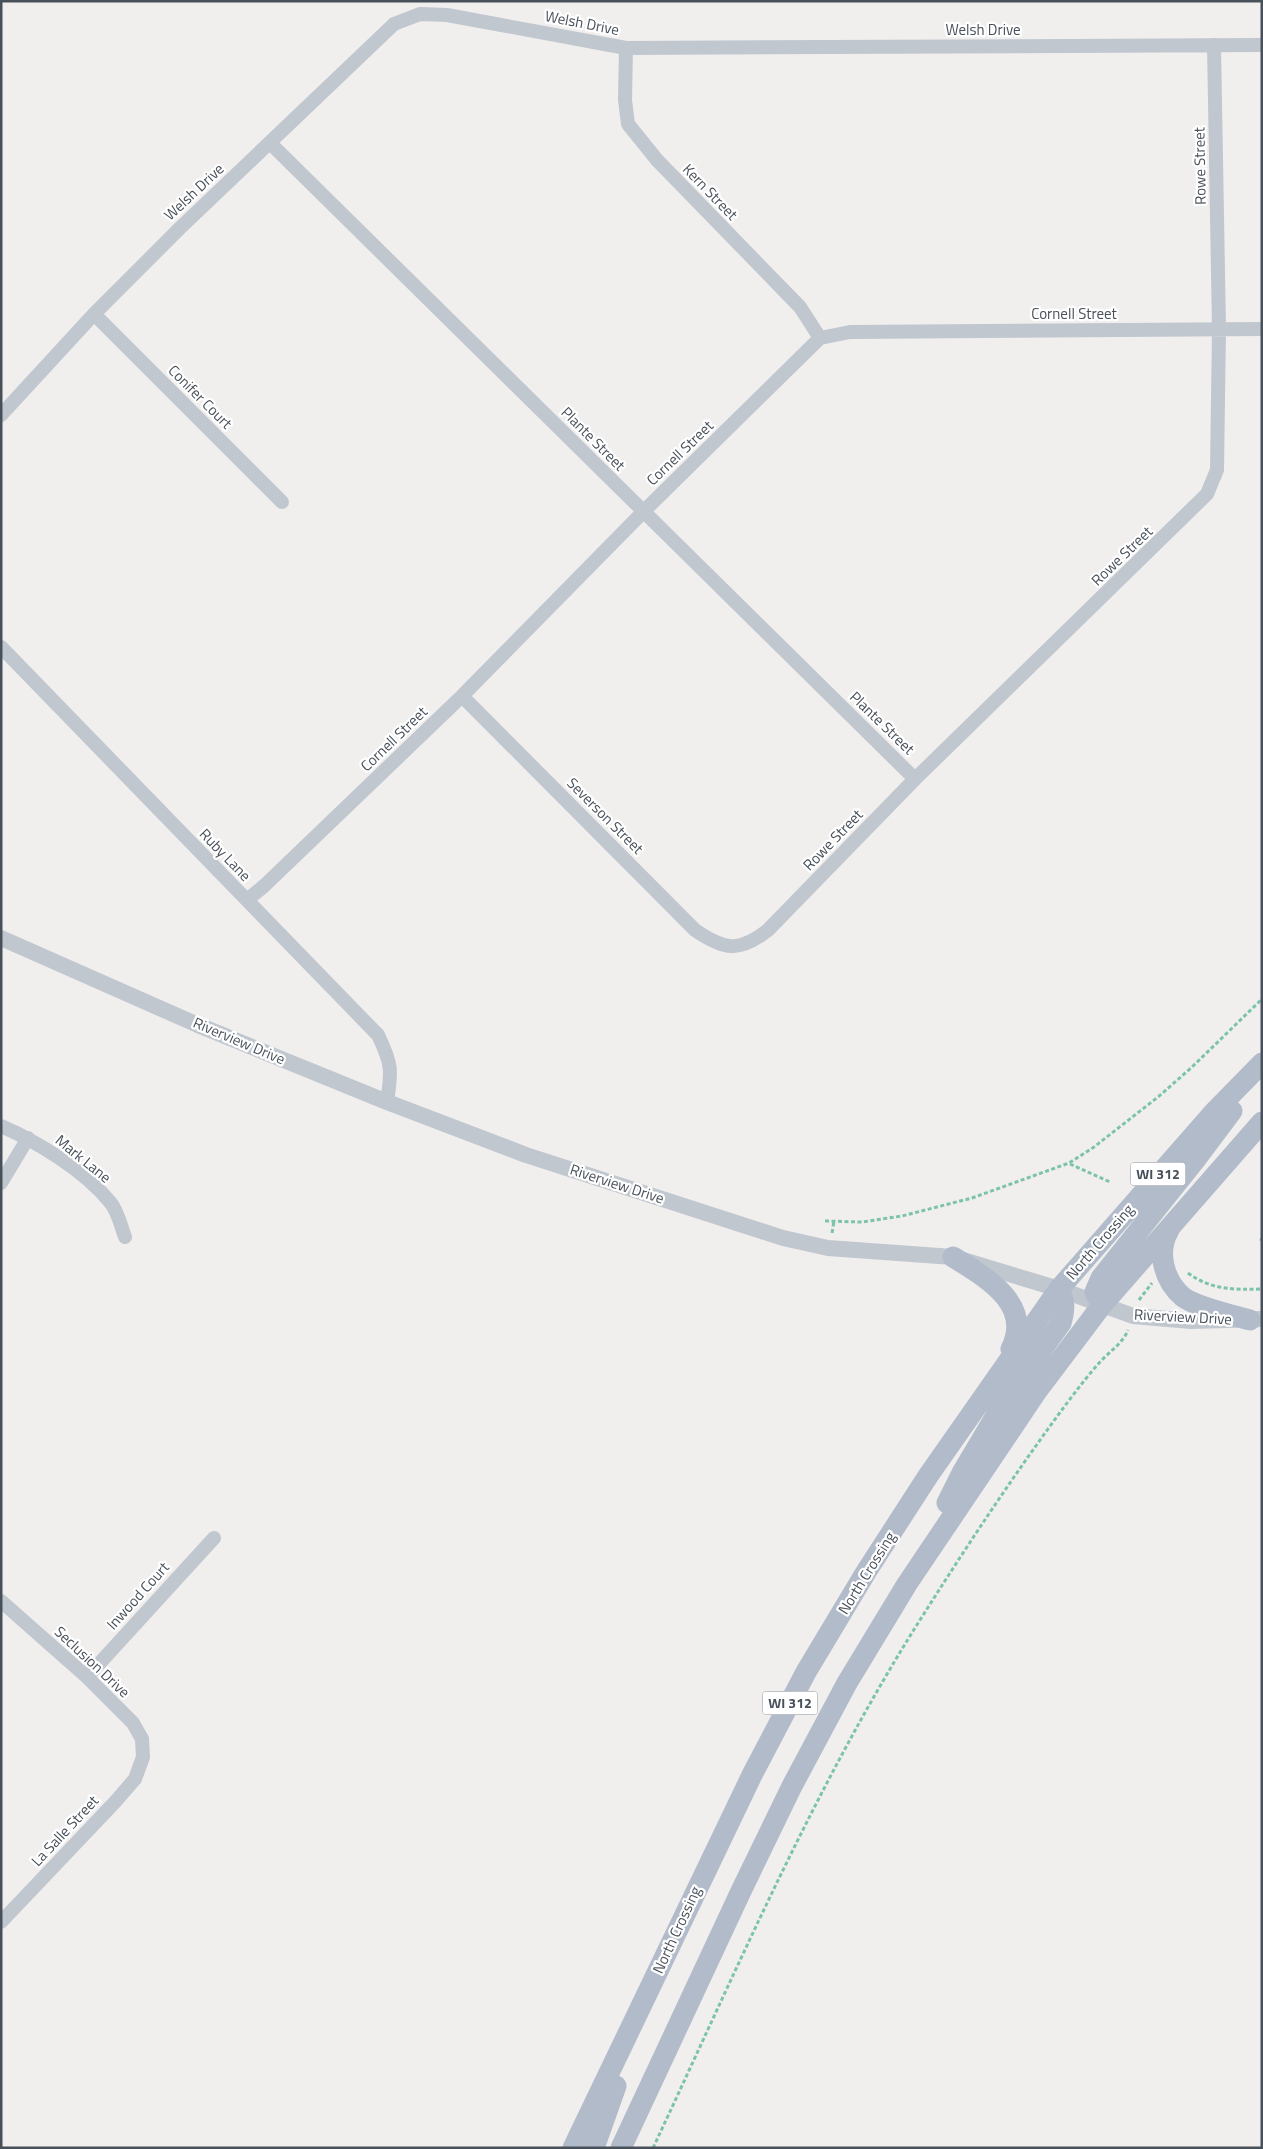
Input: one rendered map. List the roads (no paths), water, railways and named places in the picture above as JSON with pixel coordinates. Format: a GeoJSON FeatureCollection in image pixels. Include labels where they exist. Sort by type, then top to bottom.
{"type":"FeatureCollection","features":[{"type":"Feature","properties":{"kind":"main road","name":"North Crossing"},"geometry":{"type":"LineString","coordinates":[[574,2148],[752,1774],[806,1672],[866,1572],[928,1476],[1059,1289],[1215,1111],[1262,1063]]}},
{"type":"Feature","properties":{"kind":"main road"},"geometry":{"type":"LineString","coordinates":[[1102,1305],[1095,1292],[1101,1278],[1196,1159],[1262,1072]]}},
{"type":"Feature","properties":{"kind":"main road","name":"WI 312"},"geometry":{"type":"LineString","coordinates":[[621,2148],[792,1786],[848,1683],[908,1584],[1037,1391],[1102,1305],[1174,1220],[1262,1122]]}},
{"type":"Feature","properties":{"kind":"main road"},"geometry":{"type":"LineString","coordinates":[[1174,1220],[1162,1242],[1162,1255],[1166,1273],[1184,1297],[1256,1320]]}},
{"type":"Feature","properties":{"kind":"main road"},"geometry":{"type":"LineString","coordinates":[[954,1257],[996,1286],[1008,1300],[1017,1317],[1016,1339],[998,1375]]}},
{"type":"Feature","properties":{"kind":"main road"},"geometry":{"type":"LineString","coordinates":[[908,1584],[963,1470],[1001,1407],[1061,1323],[1065,1310],[1064,1300],[1059,1289]]}},
{"type":"Feature","properties":{"kind":"main road"},"geometry":{"type":"LineString","coordinates":[[594,2148],[651,1984]]}},
{"type":"Feature","properties":{"kind":"street","name":"Welsh Drive"},"geometry":{"type":"LineString","coordinates":[[1,415],[94,314],[180,228],[394,24],[420,14],[447,15],[626,48],[1262,45]]}},
{"type":"Feature","properties":{"kind":"street","name":"Rowe Street"},"geometry":{"type":"LineString","coordinates":[[732,948],[754,941],[768,930],[915,779],[1207,494],[1217,470],[1219,329],[1214,45]]}},
{"type":"Feature","properties":{"kind":"street","name":"Kern Street"},"geometry":{"type":"LineString","coordinates":[[626,48],[625,100],[628,124],[657,160],[800,307],[820,338]]}},
{"type":"Feature","properties":{"kind":"street","name":"Plante Street"},"geometry":{"type":"LineString","coordinates":[[270,143],[915,779]]}},
{"type":"Feature","properties":{"kind":"street","name":"Conifer Court"},"geometry":{"type":"LineString","coordinates":[[94,314],[282,502]]}},
{"type":"Feature","properties":{"kind":"street","name":"Cornell Street"},"geometry":{"type":"LineString","coordinates":[[247,900],[264,886],[462,696],[643,512],[820,338],[850,332],[1262,329]]}},
{"type":"Feature","properties":{"kind":"street","name":"Ruby Lane"},"geometry":{"type":"LineString","coordinates":[[1,647],[378,1035],[389,1057],[391,1076],[387,1102]]}},
{"type":"Feature","properties":{"kind":"street","name":"Severson Street"},"geometry":{"type":"LineString","coordinates":[[462,696],[695,930],[714,943],[732,948]]}},
{"type":"Feature","properties":{"kind":"street","name":"Riverview Drive"},"geometry":{"type":"LineString","coordinates":[[1,938],[198,1025],[387,1102],[526,1155],[783,1238],[828,1248],[954,1257],[1059,1289],[1133,1316],[1191,1321],[1256,1320]]}},
{"type":"Feature","properties":{"kind":"street","name":"Mark Lane"},"geometry":{"type":"LineString","coordinates":[[1,1126],[28,1138],[66,1162],[111,1203],[126,1238]]}},
{"type":"Feature","properties":{"kind":"street"},"geometry":{"type":"LineString","coordinates":[[1,1183],[28,1138]]}},
{"type":"Feature","properties":{"kind":"street","name":"Inwood Court"},"geometry":{"type":"LineString","coordinates":[[87,1677],[214,1538]]}},
{"type":"Feature","properties":{"kind":"street","name":"Seclusion Drive"},"geometry":{"type":"LineString","coordinates":[[1,1601],[87,1677],[133,1723],[142,1739],[143,1756]]}},
{"type":"Feature","properties":{"kind":"street","name":"La Salle Street"},"geometry":{"type":"LineString","coordinates":[[1,1922],[115,1802],[134,1779],[143,1756]]}}]}
